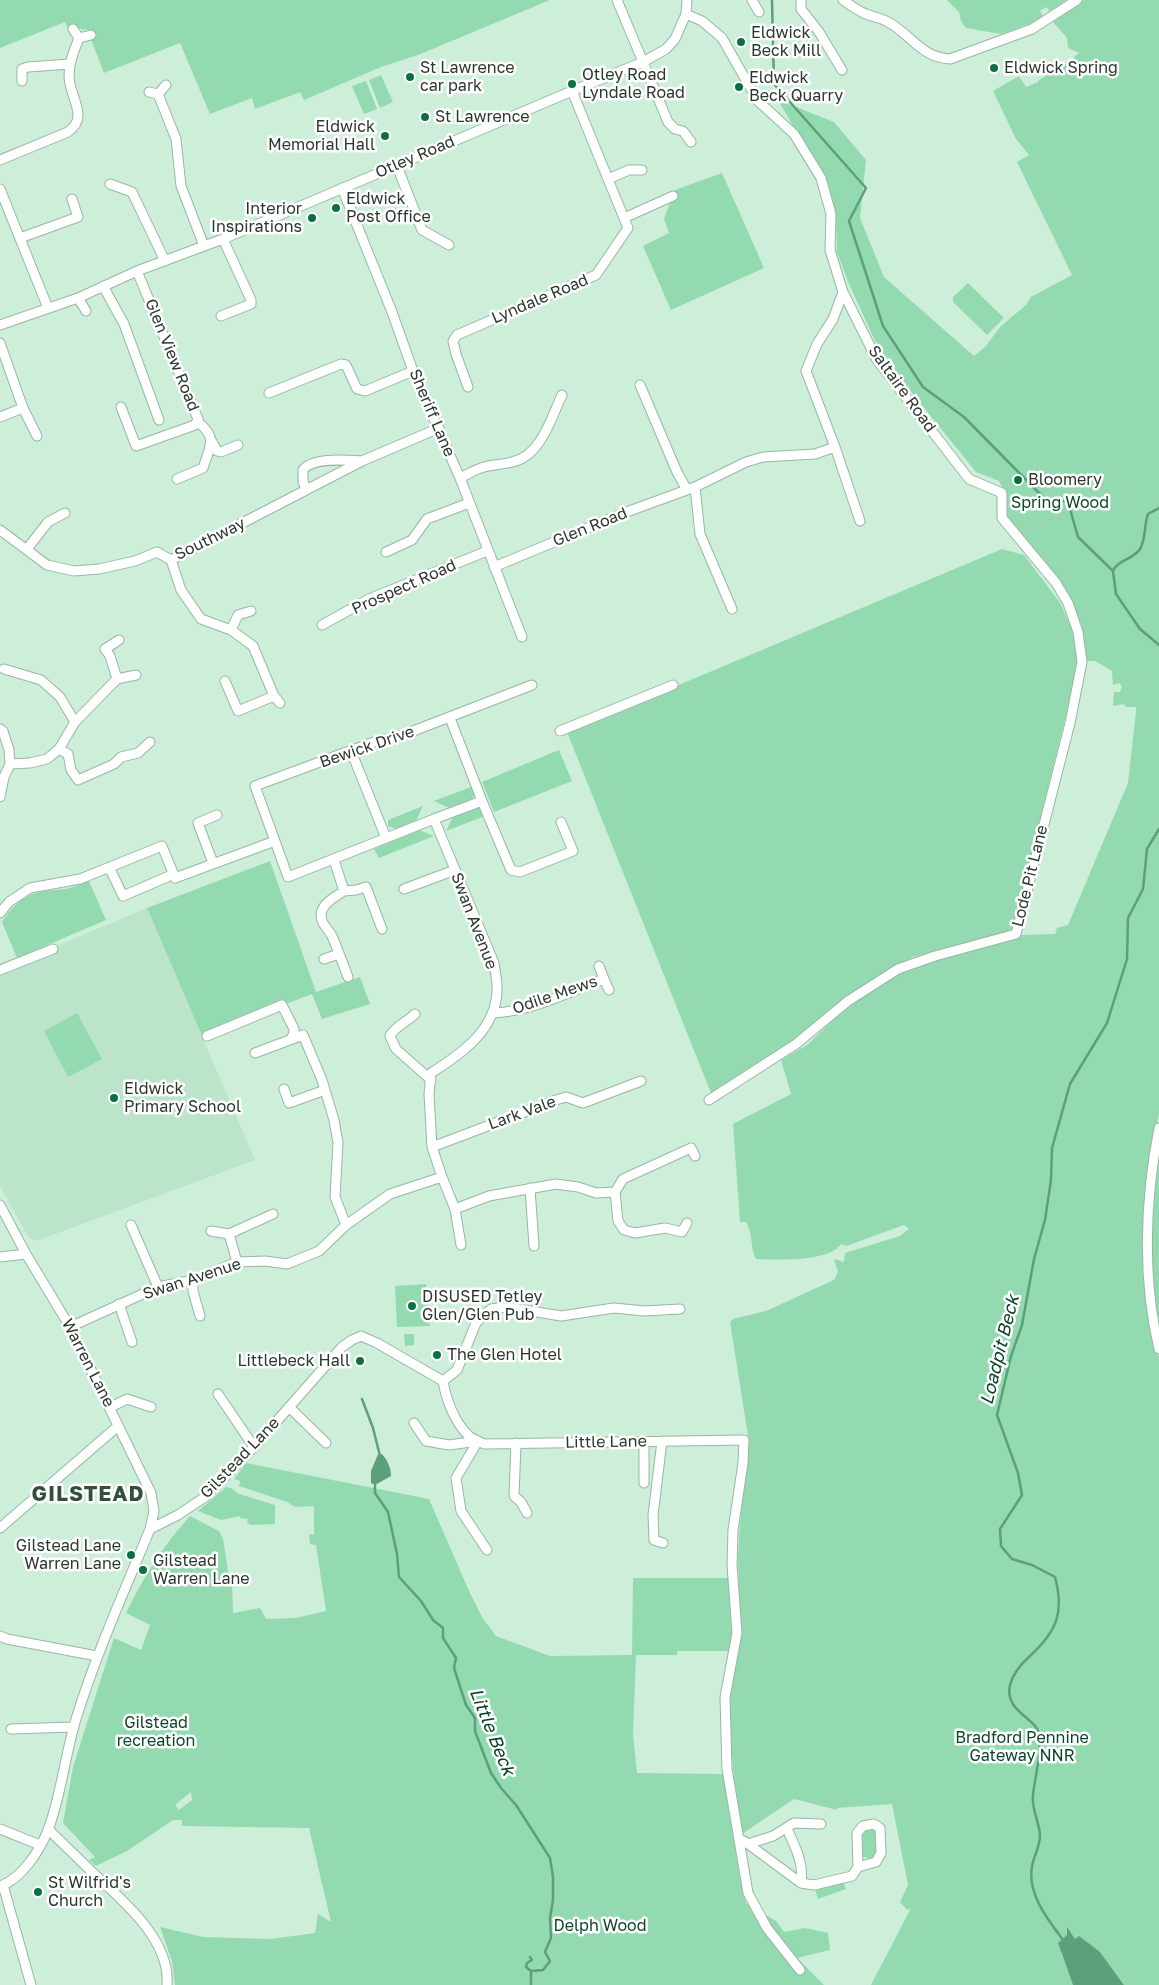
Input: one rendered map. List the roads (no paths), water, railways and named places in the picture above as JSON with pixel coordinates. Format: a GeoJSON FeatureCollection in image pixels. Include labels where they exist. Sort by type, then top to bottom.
{"type":"FeatureCollection","features":[{"type":"Feature","properties":{"kind":"street"},"geometry":{"type":"LineString","coordinates":[[618,0],[668,122],[675,129],[683,131],[691,142]]}},
{"type":"Feature","properties":{"kind":"street","name":"Otley Road"},"geometry":{"type":"LineString","coordinates":[[0,326],[78,298],[137,271],[223,239],[572,90],[643,62],[666,49],[675,39],[686,14],[687,0]]}},
{"type":"Feature","properties":{"kind":"street"},"geometry":{"type":"LineString","coordinates":[[752,0],[759,12]]}},
{"type":"Feature","properties":{"kind":"street"},"geometry":{"type":"LineString","coordinates":[[801,0],[801,9],[819,32],[842,70]]}},
{"type":"Feature","properties":{"kind":"street"},"geometry":{"type":"LineString","coordinates":[[843,0],[865,14],[887,21],[908,36],[922,51],[938,58],[950,59],[1032,29],[1077,0]]}},
{"type":"Feature","properties":{"kind":"street","name":"Saltaire Road"},"geometry":{"type":"LineString","coordinates":[[686,14],[702,21],[722,38],[758,101],[794,134],[821,178],[831,214],[830,250],[843,292],[877,360],[969,480],[1002,493]]}},
{"type":"Feature","properties":{"kind":"street"},"geometry":{"type":"LineString","coordinates":[[73,29],[79,38]]}},
{"type":"Feature","properties":{"kind":"street"},"geometry":{"type":"LineString","coordinates":[[79,38],[91,35]]}},
{"type":"Feature","properties":{"kind":"street"},"geometry":{"type":"LineString","coordinates":[[0,160],[68,132],[78,122],[78,113],[70,86],[70,64],[79,38]]}},
{"type":"Feature","properties":{"kind":"street"},"geometry":{"type":"LineString","coordinates":[[22,80],[22,69],[28,67],[70,64]]}},
{"type":"Feature","properties":{"kind":"street"},"geometry":{"type":"LineString","coordinates":[[166,85],[154,93],[176,138],[181,186],[204,246]]}},
{"type":"Feature","properties":{"kind":"street"},"geometry":{"type":"LineString","coordinates":[[572,90],[624,218],[673,196]]}},
{"type":"Feature","properties":{"kind":"street"},"geometry":{"type":"LineString","coordinates":[[397,166],[422,230],[449,245]]}},
{"type":"Feature","properties":{"kind":"street"},"geometry":{"type":"LineString","coordinates":[[608,179],[629,170],[642,170]]}},
{"type":"Feature","properties":{"kind":"street"},"geometry":{"type":"LineString","coordinates":[[110,184],[132,192],[165,261]]}},
{"type":"Feature","properties":{"kind":"street","name":"Sheriff Lane"},"geometry":{"type":"LineString","coordinates":[[342,188],[392,312],[413,371],[460,478],[522,637]]}},
{"type":"Feature","properties":{"kind":"street"},"geometry":{"type":"LineString","coordinates":[[0,189],[48,308]]}},
{"type":"Feature","properties":{"kind":"street"},"geometry":{"type":"LineString","coordinates":[[20,238],[78,217],[72,199]]}},
{"type":"Feature","properties":{"kind":"street","name":"Lyndale Road"},"geometry":{"type":"LineString","coordinates":[[468,387],[456,354],[454,341],[457,335],[596,275],[628,228],[624,218]]}},
{"type":"Feature","properties":{"kind":"street"},"geometry":{"type":"LineString","coordinates":[[221,316],[251,304],[251,300],[223,239]]}},
{"type":"Feature","properties":{"kind":"street","name":"Glen View Road"},"geometry":{"type":"LineString","coordinates":[[121,407],[136,446],[196,425],[198,422],[137,271]]}},
{"type":"Feature","properties":{"kind":"street"},"geometry":{"type":"LineString","coordinates":[[103,286],[124,324],[159,420]]}},
{"type":"Feature","properties":{"kind":"street"},"geometry":{"type":"LineString","coordinates":[[843,292],[833,319],[817,344],[806,371],[835,447],[860,521]]}},
{"type":"Feature","properties":{"kind":"street"},"geometry":{"type":"LineString","coordinates":[[78,298],[86,311]]}},
{"type":"Feature","properties":{"kind":"street"},"geometry":{"type":"LineString","coordinates":[[0,343],[23,408],[37,436]]}},
{"type":"Feature","properties":{"kind":"street"},"geometry":{"type":"LineString","coordinates":[[269,393],[341,364],[346,365],[357,389],[365,391],[413,371]]}},
{"type":"Feature","properties":{"kind":"street"},"geometry":{"type":"LineString","coordinates":[[640,385],[677,472],[691,488],[700,534],[732,609]]}},
{"type":"Feature","properties":{"kind":"street"},"geometry":{"type":"LineString","coordinates":[[460,478],[481,468],[514,462],[535,448],[542,438],[562,395]]}},
{"type":"Feature","properties":{"kind":"street"},"geometry":{"type":"LineString","coordinates":[[0,418],[23,408]]}},
{"type":"Feature","properties":{"kind":"street"},"geometry":{"type":"LineString","coordinates":[[198,422],[208,430],[217,451],[221,452],[238,445]]}},
{"type":"Feature","properties":{"kind":"street","name":"Southway"},"geometry":{"type":"LineString","coordinates":[[0,530],[47,565],[74,571],[98,569],[135,561],[157,552],[171,560],[362,461],[439,428]]}},
{"type":"Feature","properties":{"kind":"street"},"geometry":{"type":"LineString","coordinates":[[177,479],[203,468],[212,440]]}},
{"type":"Feature","properties":{"kind":"street","name":"Glen Road"},"geometry":{"type":"LineString","coordinates":[[494,567],[621,514],[691,488],[746,462],[763,457],[815,454],[835,447]]}},
{"type":"Feature","properties":{"kind":"street","name":"Southway"},"geometry":{"type":"LineString","coordinates":[[306,490],[302,470],[310,463],[341,460],[362,461]]}},
{"type":"Feature","properties":{"kind":"street","name":"Lode Pit Lane"},"geometry":{"type":"LineString","coordinates":[[709,1100],[796,1044],[848,1000],[898,969],[935,956],[1016,934],[1070,723],[1082,662],[1078,632],[1068,603],[1056,584],[1002,518],[1002,493]]}},
{"type":"Feature","properties":{"kind":"street"},"geometry":{"type":"LineString","coordinates":[[386,552],[412,540],[427,519],[469,503]]}},
{"type":"Feature","properties":{"kind":"street"},"geometry":{"type":"LineString","coordinates":[[27,549],[48,522],[66,513]]}},
{"type":"Feature","properties":{"kind":"street","name":"Prospect Road"},"geometry":{"type":"LineString","coordinates":[[322,625],[368,599],[487,551]]}},
{"type":"Feature","properties":{"kind":"street"},"geometry":{"type":"LineString","coordinates":[[171,560],[181,590],[201,619],[231,630],[253,646],[277,699],[238,711],[225,681]]}},
{"type":"Feature","properties":{"kind":"street"},"geometry":{"type":"LineString","coordinates":[[231,630],[238,615],[251,611]]}},
{"type":"Feature","properties":{"kind":"street"},"geometry":{"type":"LineString","coordinates":[[117,679],[110,656],[105,649],[119,640]]}},
{"type":"Feature","properties":{"kind":"street"},"geometry":{"type":"LineString","coordinates":[[4,669],[41,680],[60,697],[75,722]]}},
{"type":"Feature","properties":{"kind":"street"},"geometry":{"type":"LineString","coordinates":[[10,764],[30,763],[47,759],[59,749],[75,722],[117,679],[136,675]]}},
{"type":"Feature","properties":{"kind":"street","name":"Bewick Drive"},"geometry":{"type":"LineString","coordinates":[[275,841],[255,786],[382,739],[390,740],[532,685]]}},
{"type":"Feature","properties":{"kind":"street"},"geometry":{"type":"LineString","coordinates":[[560,732],[673,685]]}},
{"type":"Feature","properties":{"kind":"street"},"geometry":{"type":"LineString","coordinates":[[450,718],[511,870],[520,872],[573,851],[561,822]]}},
{"type":"Feature","properties":{"kind":"street"},"geometry":{"type":"LineString","coordinates":[[0,729],[3,732],[9,750],[10,764],[4,777],[0,797]]}},
{"type":"Feature","properties":{"kind":"street"},"geometry":{"type":"LineString","coordinates":[[59,749],[68,754],[72,770],[78,780],[114,764],[121,757],[138,753],[150,742]]}},
{"type":"Feature","properties":{"kind":"street"},"geometry":{"type":"LineString","coordinates":[[351,751],[386,838]]}},
{"type":"Feature","properties":{"kind":"street"},"geometry":{"type":"LineString","coordinates":[[0,914],[8,902],[30,888],[80,879],[162,846],[176,878],[275,841],[288,877],[482,801]]}},
{"type":"Feature","properties":{"kind":"street"},"geometry":{"type":"LineString","coordinates":[[213,863],[198,823],[218,815]]}},
{"type":"Feature","properties":{"kind":"street","name":"Swan Avenue"},"geometry":{"type":"LineString","coordinates":[[431,1080],[431,1073],[453,1060],[477,1039],[492,1013],[497,987],[494,963],[434,819]]}},
{"type":"Feature","properties":{"kind":"street"},"geometry":{"type":"LineString","coordinates":[[334,860],[344,891]]}},
{"type":"Feature","properties":{"kind":"street"},"geometry":{"type":"LineString","coordinates":[[109,867],[123,896],[174,874]]}},
{"type":"Feature","properties":{"kind":"street"},"geometry":{"type":"LineString","coordinates":[[404,889],[455,870]]}},
{"type":"Feature","properties":{"kind":"street"},"geometry":{"type":"LineString","coordinates":[[348,977],[331,934],[321,917],[326,903],[344,891],[366,887],[382,929]]}},
{"type":"Feature","properties":{"kind":"street"},"geometry":{"type":"LineString","coordinates":[[0,970],[53,949]]}},
{"type":"Feature","properties":{"kind":"street"},"geometry":{"type":"LineString","coordinates":[[324,959],[338,954]]}},
{"type":"Feature","properties":{"kind":"street","name":"Odile Mews"},"geometry":{"type":"LineString","coordinates":[[492,1013],[510,1012],[527,1008],[604,979],[599,966]]}},
{"type":"Feature","properties":{"kind":"street"},"geometry":{"type":"LineString","coordinates":[[604,979],[609,990]]}},
{"type":"Feature","properties":{"kind":"street"},"geometry":{"type":"LineString","coordinates":[[207,1036],[282,1005],[294,1029],[291,1039]]}},
{"type":"Feature","properties":{"kind":"street"},"geometry":{"type":"LineString","coordinates":[[415,1014],[408,1022],[393,1029],[390,1036],[396,1049],[431,1080],[429,1094],[432,1146],[455,1209],[461,1245]]}},
{"type":"Feature","properties":{"kind":"street"},"geometry":{"type":"LineString","coordinates":[[255,1053],[303,1035],[325,1090],[334,1120],[338,1143],[335,1197],[346,1224]]}},
{"type":"Feature","properties":{"kind":"street","name":"Lark Vale"},"geometry":{"type":"LineString","coordinates":[[432,1146],[556,1100],[566,1097],[584,1103],[641,1081]]}},
{"type":"Feature","properties":{"kind":"street"},"geometry":{"type":"LineString","coordinates":[[284,1089],[289,1103],[325,1090]]}},
{"type":"Feature","properties":{"kind":"street"},"geometry":{"type":"LineString","coordinates":[[1159,1128],[1150,1184],[1148,1270],[1159,1349]]}},
{"type":"Feature","properties":{"kind":"street"},"geometry":{"type":"LineString","coordinates":[[687,1223],[685,1235],[665,1228],[635,1233],[624,1230],[618,1221],[615,1192],[622,1179],[691,1148],[695,1156]]}},
{"type":"Feature","properties":{"kind":"street","name":"Swan Avenue"},"geometry":{"type":"LineString","coordinates":[[70,1327],[158,1287],[193,1280],[237,1262],[265,1261],[287,1264],[319,1251],[346,1224],[390,1194],[442,1177]]}},
{"type":"Feature","properties":{"kind":"street"},"geometry":{"type":"LineString","coordinates":[[455,1209],[489,1196],[556,1184],[578,1187],[596,1193],[615,1192]]}},
{"type":"Feature","properties":{"kind":"street"},"geometry":{"type":"LineString","coordinates":[[530,1188],[534,1246]]}},
{"type":"Feature","properties":{"kind":"street","name":"Warren Lane"},"geometry":{"type":"LineString","coordinates":[[0,1205],[26,1254],[70,1327],[111,1407],[118,1426],[151,1493],[154,1511],[150,1529]]}},
{"type":"Feature","properties":{"kind":"street"},"geometry":{"type":"LineString","coordinates":[[211,1231],[228,1234],[273,1214]]}},
{"type":"Feature","properties":{"kind":"street"},"geometry":{"type":"LineString","coordinates":[[131,1225],[158,1287]]}},
{"type":"Feature","properties":{"kind":"street"},"geometry":{"type":"LineString","coordinates":[[228,1234],[237,1262]]}},
{"type":"Feature","properties":{"kind":"street"},"geometry":{"type":"LineString","coordinates":[[0,1258],[26,1254]]}},
{"type":"Feature","properties":{"kind":"street"},"geometry":{"type":"LineString","coordinates":[[193,1280],[193,1291],[200,1316]]}},
{"type":"Feature","properties":{"kind":"street"},"geometry":{"type":"LineString","coordinates":[[119,1304],[132,1342]]}},
{"type":"Feature","properties":{"kind":"street"},"geometry":{"type":"LineString","coordinates":[[487,1550],[461,1511],[456,1478],[474,1439],[457,1420],[445,1393],[443,1381],[457,1370],[476,1323],[491,1309],[507,1307],[561,1316],[614,1308],[644,1311],[680,1309]]}},
{"type":"Feature","properties":{"kind":"street","name":"Gilstead Lane"},"geometry":{"type":"LineString","coordinates":[[150,1529],[184,1511],[205,1497],[254,1447],[342,1347],[352,1340],[361,1336],[378,1343],[443,1381]]}},
{"type":"Feature","properties":{"kind":"street"},"geometry":{"type":"LineString","coordinates":[[218,1394],[254,1447]]}},
{"type":"Feature","properties":{"kind":"street"},"geometry":{"type":"LineString","coordinates":[[111,1407],[127,1399],[151,1407]]}},
{"type":"Feature","properties":{"kind":"street"},"geometry":{"type":"LineString","coordinates":[[290,1407],[326,1443]]}},
{"type":"Feature","properties":{"kind":"street","name":"Little Lane"},"geometry":{"type":"LineString","coordinates":[[414,1423],[426,1441],[449,1445],[474,1439],[484,1444],[744,1440],[743,1463],[733,1530],[732,1566],[737,1633],[725,1698],[728,1769],[739,1838]]}},
{"type":"Feature","properties":{"kind":"street"},"geometry":{"type":"LineString","coordinates":[[0,1528],[118,1426]]}},
{"type":"Feature","properties":{"kind":"street"},"geometry":{"type":"LineString","coordinates":[[662,1441],[653,1515],[654,1540],[664,1544]]}},
{"type":"Feature","properties":{"kind":"street"},"geometry":{"type":"LineString","coordinates":[[644,1442],[644,1482]]}},
{"type":"Feature","properties":{"kind":"street"},"geometry":{"type":"LineString","coordinates":[[516,1443],[514,1496],[521,1502],[527,1513]]}},
{"type":"Feature","properties":{"kind":"street"},"geometry":{"type":"LineString","coordinates":[[31,1985],[2,1885],[16,1877],[40,1845],[48,1829],[74,1727],[97,1656],[150,1529]]}},
{"type":"Feature","properties":{"kind":"street"},"geometry":{"type":"LineString","coordinates":[[0,1636],[7,1639],[97,1656]]}},
{"type":"Feature","properties":{"kind":"street"},"geometry":{"type":"LineString","coordinates":[[11,1729],[74,1727]]}},
{"type":"Feature","properties":{"kind":"street"},"geometry":{"type":"LineString","coordinates":[[748,1844],[773,1836],[794,1823],[821,1824]]}},
{"type":"Feature","properties":{"kind":"street"},"geometry":{"type":"LineString","coordinates":[[739,1838],[801,1883],[814,1884],[852,1876],[858,1866],[857,1833],[863,1826],[874,1824],[880,1828],[881,1853],[876,1862],[858,1866]]}},
{"type":"Feature","properties":{"kind":"street"},"geometry":{"type":"LineString","coordinates":[[0,1829],[40,1845]]}},
{"type":"Feature","properties":{"kind":"street"},"geometry":{"type":"LineString","coordinates":[[48,1829],[130,1906],[161,1952],[168,1971],[167,1985]]}},
{"type":"Feature","properties":{"kind":"street"},"geometry":{"type":"LineString","coordinates":[[787,1829],[798,1852],[802,1875],[801,1883]]}},
{"type":"Feature","properties":{"kind":"street"},"geometry":{"type":"LineString","coordinates":[[739,1838],[748,1893],[767,1928],[800,1970]]}},
{"type":"Feature","properties":{"kind":"waterway","name":"Loadpit Beck"},"geometry":{"type":"LineString","coordinates":[[772,0],[774,84],[866,188],[849,221],[883,326],[923,387],[964,417],[1044,498],[1068,502],[1078,537],[1113,571],[1116,594],[1140,629],[1159,645]]}},
{"type":"Feature","properties":{"kind":"waterway"},"geometry":{"type":"LineString","coordinates":[[1113,571],[1118,564],[1134,555],[1140,549],[1148,514],[1159,508]]}},
{"type":"Feature","properties":{"kind":"waterway","name":"Loadpit Beck"},"geometry":{"type":"LineString","coordinates":[[1064,1941],[1040,1906],[1031,1876],[1040,1836],[1033,1800],[1040,1747],[1038,1731],[1032,1722],[1015,1707],[1009,1694],[1011,1681],[1016,1672],[1024,1661],[1040,1646],[1053,1628],[1058,1610],[1058,1589],[1055,1577],[1032,1565],[1012,1559],[1001,1546],[1000,1529],[1022,1495],[1018,1473],[997,1415],[1011,1356],[1022,1325],[1034,1259],[1045,1220],[1051,1180],[1052,1148],[1070,1084],[1107,1023],[1127,959],[1128,918],[1143,889],[1147,849],[1159,829]]}},
{"type":"Feature","properties":{"kind":"waterway","name":"Little Beck"},"geometry":{"type":"LineString","coordinates":[[362,1399],[373,1428],[379,1452]]}},
{"type":"Feature","properties":{"kind":"waterway","name":"Little Beck"},"geometry":{"type":"LineString","coordinates":[[375,1485],[375,1493],[388,1512],[397,1554],[399,1577],[421,1601],[433,1620],[443,1628],[443,1638],[456,1658],[454,1668],[466,1705],[475,1718],[475,1731],[491,1773],[516,1805],[550,1858],[553,1877],[553,1900],[550,1918],[551,1938],[545,1952],[550,1961],[543,1970],[531,1971],[531,1985]]}},
{"type":"Feature","properties":{"kind":"waterway"},"geometry":{"type":"LineString","coordinates":[[530,1957],[532,1960],[527,1963],[526,1967],[531,1971]]}},
{"type":"Feature","properties":{"kind":"place","name":"Eldwick Beck Mill"},"geometry":{"type":"Point","coordinates":[741,42]}},
{"type":"Feature","properties":{"kind":"place","name":"Eldwick Spring"},"geometry":{"type":"Point","coordinates":[994,68]}},
{"type":"Feature","properties":{"kind":"place","name":"St Lawrence car park"},"geometry":{"type":"Point","coordinates":[410,77]}},
{"type":"Feature","properties":{"kind":"place","name":"Otley Road Lyndale Road"},"geometry":{"type":"Point","coordinates":[572,84]}},
{"type":"Feature","properties":{"kind":"place","name":"Eldwick Beck Quarry"},"geometry":{"type":"Point","coordinates":[739,87]}},
{"type":"Feature","properties":{"kind":"place","name":"St Lawrence"},"geometry":{"type":"Point","coordinates":[425,117]}},
{"type":"Feature","properties":{"kind":"place","name":"Eldwick Memorial Hall"},"geometry":{"type":"Point","coordinates":[385,136]}},
{"type":"Feature","properties":{"kind":"place","name":"Eldwick Post Office"},"geometry":{"type":"Point","coordinates":[336,208]}},
{"type":"Feature","properties":{"kind":"place","name":"Interior Inspirations"},"geometry":{"type":"Point","coordinates":[312,218]}},
{"type":"Feature","properties":{"kind":"place","name":"Bloomery"},"geometry":{"type":"Point","coordinates":[1018,480]}},
{"type":"Feature","properties":{"kind":"place","name":"Eldwick Primary School"},"geometry":{"type":"Point","coordinates":[114,1098]}},
{"type":"Feature","properties":{"kind":"place","name":"DISUSED Tetley Glen/Glen Pub"},"geometry":{"type":"Point","coordinates":[412,1306]}},
{"type":"Feature","properties":{"kind":"place","name":"The Glen Hotel"},"geometry":{"type":"Point","coordinates":[437,1355]}},
{"type":"Feature","properties":{"kind":"place","name":"Littlebeck Hall"},"geometry":{"type":"Point","coordinates":[360,1361]}},
{"type":"Feature","properties":{"kind":"place","name":"Gilstead Lane Warren Lane"},"geometry":{"type":"Point","coordinates":[131,1555]}},
{"type":"Feature","properties":{"kind":"place","name":"Gilstead Warren Lane"},"geometry":{"type":"Point","coordinates":[143,1570]}},
{"type":"Feature","properties":{"kind":"place","name":"St Wilfrid's Church"},"geometry":{"type":"Point","coordinates":[38,1892]}},
{"type":"Feature","properties":{"kind":"district","name":"GILSTEAD"},"geometry":{"type":"Point","coordinates":[88,1494]}},
{"type":"Feature","properties":{"kind":"park label","name":"Spring Wood"},"geometry":{"type":"Point","coordinates":[1060,503]}},
{"type":"Feature","properties":{"kind":"park label","name":"Gilstead recreation"},"geometry":{"type":"Point","coordinates":[156,1732]}},
{"type":"Feature","properties":{"kind":"park label","name":"Bradford Pennine Gateway NNR"},"geometry":{"type":"Point","coordinates":[1022,1747]}},
{"type":"Feature","properties":{"kind":"park label","name":"Delph Wood"},"geometry":{"type":"Point","coordinates":[600,1926]}}]}
